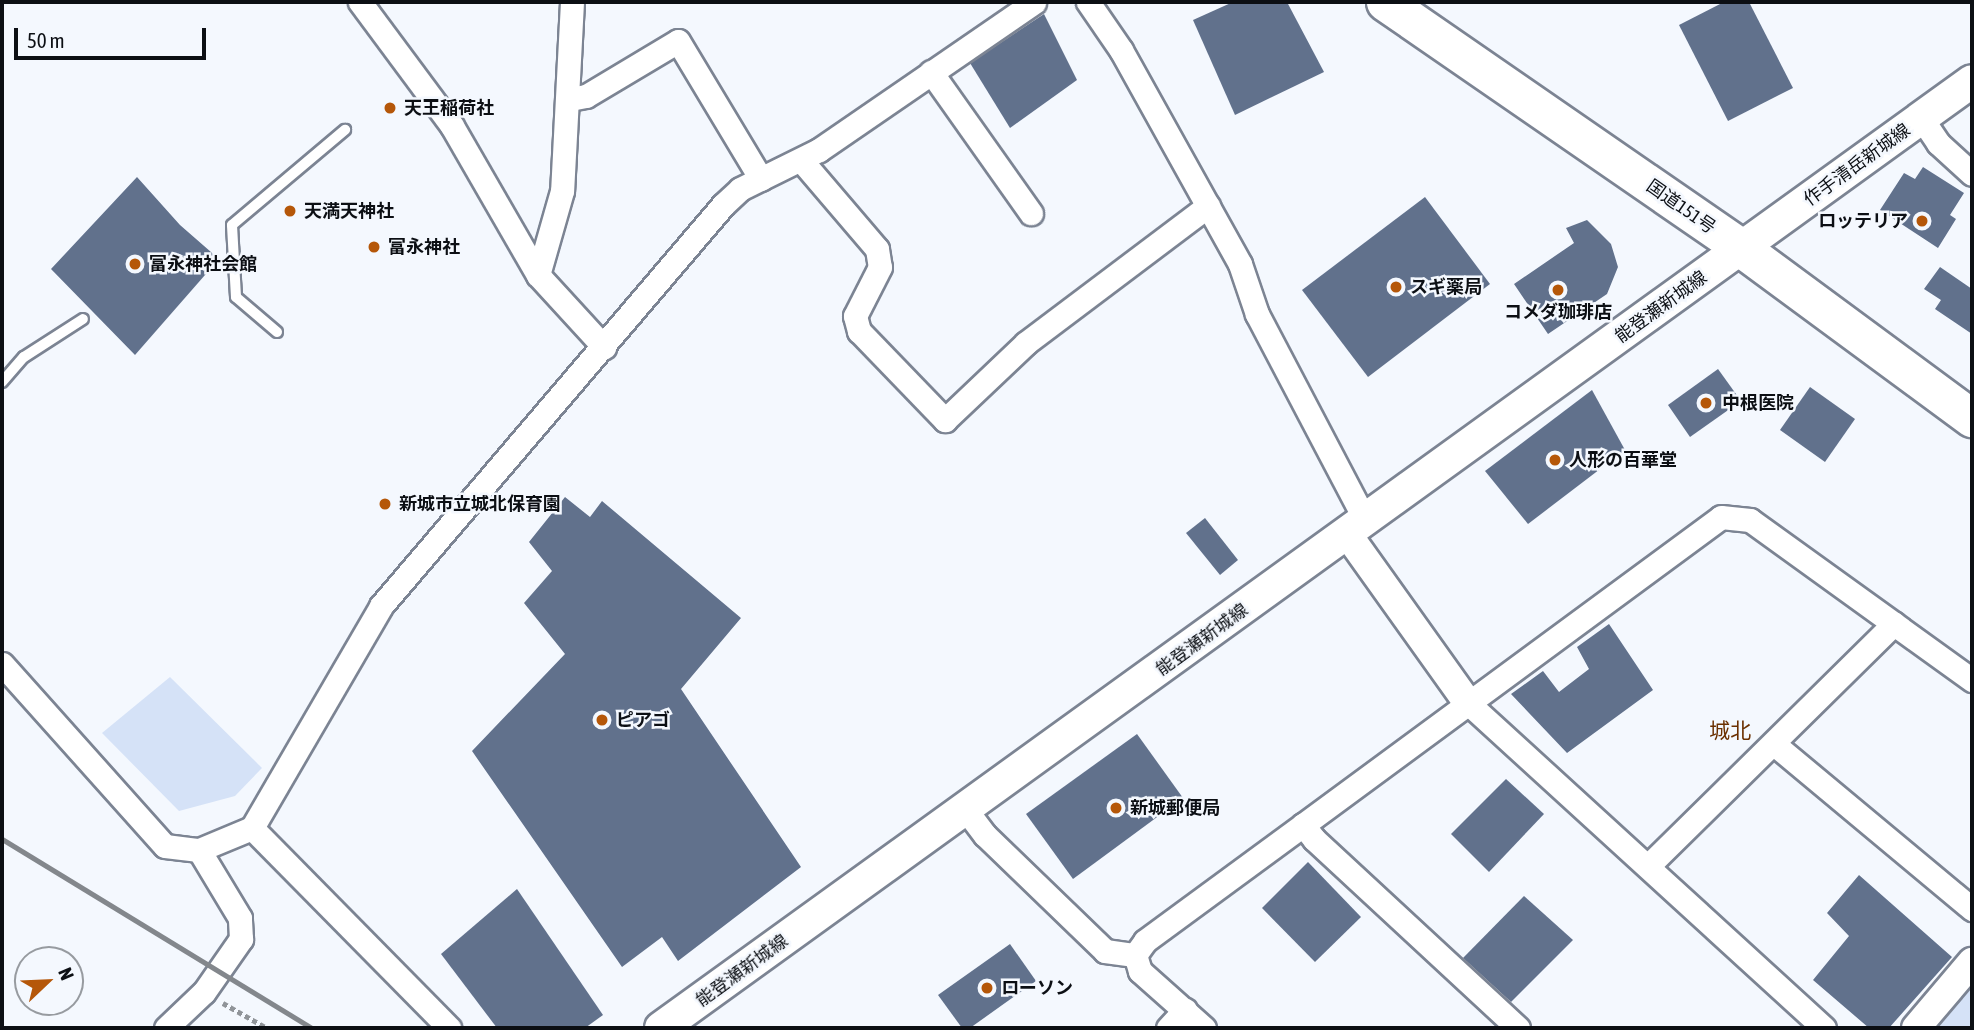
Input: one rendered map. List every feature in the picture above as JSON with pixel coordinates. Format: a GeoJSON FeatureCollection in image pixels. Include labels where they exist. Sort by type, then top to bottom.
{"type":"FeatureCollection","features":[{"type":"Feature","properties":{"kind":"highway","name":"国道151号"},"geometry":{"type":"LineString","coordinates":[[1385,2],[1741,248],[1972,418]]}},
{"type":"Feature","properties":{"kind":"main road","name":"作手清岳新城線"},"geometry":{"type":"LineString","coordinates":[[1741,248],[1972,81]]}},
{"type":"Feature","properties":{"kind":"main road","name":"能登瀬新城線"},"geometry":{"type":"LineString","coordinates":[[661,1028],[1357,528],[1741,248]]}},
{"type":"Feature","properties":{"kind":"street"},"geometry":{"type":"LineString","coordinates":[[360,2],[452,126],[538,275],[604,347]]}},
{"type":"Feature","properties":{"kind":"street"},"geometry":{"type":"LineString","coordinates":[[538,275],[562,191],[570,99],[572,2]]}},
{"type":"Feature","properties":{"kind":"street"},"geometry":{"type":"LineString","coordinates":[[2,664],[165,846],[200,850],[252,828],[381,606],[723,205],[740,189],[801,160],[1034,2]]}},
{"type":"Feature","properties":{"kind":"street"},"geometry":{"type":"LineString","coordinates":[[1088,2],[1121,51],[1240,264],[1257,314],[1357,528],[1468,703],[1649,865],[1824,1028]]}},
{"type":"Feature","properties":{"kind":"street"},"geometry":{"type":"LineString","coordinates":[[570,99],[586,96],[678,41],[761,179]]}},
{"type":"Feature","properties":{"kind":"street"},"geometry":{"type":"LineString","coordinates":[[931,72],[1031,213]]}},
{"type":"Feature","properties":{"kind":"street"},"geometry":{"type":"LineString","coordinates":[[1922,119],[1938,143],[1972,174]]}},
{"type":"Feature","properties":{"kind":"street"},"geometry":{"type":"LineString","coordinates":[[801,160],[877,249],[880,267],[855,316],[859,331],[946,420],[1026,343],[1208,206]]}},
{"type":"Feature","properties":{"kind":"street"},"geometry":{"type":"LineString","coordinates":[[1135,954],[1144,941],[1721,517],[1750,520],[1972,680]]}},
{"type":"Feature","properties":{"kind":"street"},"geometry":{"type":"LineString","coordinates":[[1649,865],[1894,623]]}},
{"type":"Feature","properties":{"kind":"street"},"geometry":{"type":"LineString","coordinates":[[1774,744],[1972,909]]}},
{"type":"Feature","properties":{"kind":"street"},"geometry":{"type":"LineString","coordinates":[[966,810],[985,835],[1105,951],[1135,954]]}},
{"type":"Feature","properties":{"kind":"street"},"geometry":{"type":"LineString","coordinates":[[1303,825],[1518,1028]]}},
{"type":"Feature","properties":{"kind":"street"},"geometry":{"type":"LineString","coordinates":[[252,828],[449,1028]]}},
{"type":"Feature","properties":{"kind":"street"},"geometry":{"type":"LineString","coordinates":[[166,1028],[204,992],[241,939],[240,918],[200,850]]}},
{"type":"Feature","properties":{"kind":"street"},"geometry":{"type":"LineString","coordinates":[[1135,954],[1140,971],[1204,1028]]}},
{"type":"Feature","properties":{"kind":"street"},"geometry":{"type":"LineString","coordinates":[[1916,1028],[1972,961]]}},
{"type":"Feature","properties":{"kind":"street"},"geometry":{"type":"LineString","coordinates":[[1168,1028],[1185,1010]]}},
{"type":"Feature","properties":{"kind":"lane"},"geometry":{"type":"LineString","coordinates":[[277,332],[236,298],[232,225],[345,130]]}},
{"type":"Feature","properties":{"kind":"lane"},"geometry":{"type":"LineString","coordinates":[[2,382],[24,356],[83,319]]}},
{"type":"Feature","properties":{"kind":"path"},"geometry":{"type":"LineString","coordinates":[[204,992],[268,1028]]}},
{"type":"Feature","properties":{"kind":"shaded area"},"geometry":{"type":"Polygon","coordinates":[[[170,677],[262,768],[235,796],[179,811],[102,733],[170,677]]]}},
{"type":"Feature","properties":{"kind":"shaded area"},"geometry":{"type":"Polygon","coordinates":[[[1972,981],[1972,1028],[1930,1028],[1972,981]]]}},
{"type":"Feature","properties":{"kind":"building"},"geometry":{"type":"Polygon","coordinates":[[[1233,2],[1287,2],[1324,72],[1235,115],[1193,20],[1233,2]]]}},
{"type":"Feature","properties":{"kind":"building"},"geometry":{"type":"Polygon","coordinates":[[[1724,2],[1749,2],[1793,88],[1728,121],[1679,25],[1724,2]]]}},
{"type":"Feature","properties":{"kind":"building"},"geometry":{"type":"Polygon","coordinates":[[[1044,14],[1077,80],[1010,128],[970,63],[1044,14]]]}},
{"type":"Feature","properties":{"kind":"building"},"geometry":{"type":"Polygon","coordinates":[[[1923,167],[1964,193],[1950,215],[1956,219],[1938,248],[1880,210],[1904,173],[1915,179],[1923,167]]]}},
{"type":"Feature","properties":{"kind":"building","name":"富永神社会館"},"geometry":{"type":"Polygon","coordinates":[[[137,177],[180,225],[219,259],[135,355],[51,269],[137,177]]]}},
{"type":"Feature","properties":{"kind":"building","name":"スギ薬局"},"geometry":{"type":"Polygon","coordinates":[[[1425,197],[1490,284],[1368,377],[1302,290],[1425,197]]]}},
{"type":"Feature","properties":{"kind":"building","name":"コメダ珈琲店"},"geometry":{"type":"Polygon","coordinates":[[[1587,220],[1611,244],[1618,267],[1607,294],[1548,334],[1514,284],[1574,243],[1566,228],[1587,220]]]}},
{"type":"Feature","properties":{"kind":"building"},"geometry":{"type":"Polygon","coordinates":[[[1940,267],[1972,289],[1972,334],[1935,309],[1941,300],[1924,289],[1940,267]]]}},
{"type":"Feature","properties":{"kind":"building"},"geometry":{"type":"Polygon","coordinates":[[[1718,369],[1741,401],[1690,437],[1668,405],[1718,369]]]}},
{"type":"Feature","properties":{"kind":"building"},"geometry":{"type":"Polygon","coordinates":[[[1810,387],[1855,419],[1825,462],[1780,430],[1810,387]]]}},
{"type":"Feature","properties":{"kind":"building","name":"人形の百華堂"},"geometry":{"type":"Polygon","coordinates":[[[1592,390],[1625,450],[1528,524],[1485,471],[1592,390]]]}},
{"type":"Feature","properties":{"kind":"building","name":"ピアゴ"},"geometry":{"type":"Polygon","coordinates":[[[565,497],[590,517],[602,501],[741,618],[681,689],[801,867],[678,961],[662,937],[622,967],[472,751],[565,654],[524,603],[552,571],[529,542],[565,497]]]}},
{"type":"Feature","properties":{"kind":"building"},"geometry":{"type":"Polygon","coordinates":[[[1205,518],[1238,560],[1220,575],[1186,533],[1205,518]]]}},
{"type":"Feature","properties":{"kind":"building"},"geometry":{"type":"Polygon","coordinates":[[[1609,624],[1653,690],[1567,753],[1511,694],[1543,671],[1559,692],[1589,669],[1577,647],[1609,624]]]}},
{"type":"Feature","properties":{"kind":"building"},"geometry":{"type":"Polygon","coordinates":[[[1137,734],[1183,798],[1073,879],[1026,814],[1137,734]]]}},
{"type":"Feature","properties":{"kind":"building"},"geometry":{"type":"Polygon","coordinates":[[[1506,779],[1544,814],[1489,872],[1451,834],[1506,779]]]}},
{"type":"Feature","properties":{"kind":"building"},"geometry":{"type":"Polygon","coordinates":[[[1308,862],[1361,917],[1315,962],[1262,908],[1308,862]]]}},
{"type":"Feature","properties":{"kind":"building"},"geometry":{"type":"Polygon","coordinates":[[[1859,875],[1952,957],[1889,1028],[1869,1028],[1813,980],[1849,936],[1827,913],[1859,875]]]}},
{"type":"Feature","properties":{"kind":"building"},"geometry":{"type":"Polygon","coordinates":[[[517,889],[603,1015],[585,1028],[497,1028],[441,954],[517,889]]]}},
{"type":"Feature","properties":{"kind":"building"},"geometry":{"type":"Polygon","coordinates":[[[1524,896],[1573,940],[1511,1002],[1463,958],[1524,896]]]}},
{"type":"Feature","properties":{"kind":"building","name":"ローソン"},"geometry":{"type":"Polygon","coordinates":[[[1010,944],[1036,981],[970,1028],[962,1028],[938,995],[1010,944]]]}},
{"type":"Feature","properties":{"kind":"railway"},"geometry":{"type":"LineString","coordinates":[[2,839],[312,1028]]}},
{"type":"Feature","properties":{"kind":"place","name":"天王稲荷社"},"geometry":{"type":"Point","coordinates":[390,108]}},
{"type":"Feature","properties":{"kind":"place","name":"天満天神社"},"geometry":{"type":"Point","coordinates":[290,211]}},
{"type":"Feature","properties":{"kind":"place","name":"ロッテリア"},"geometry":{"type":"Point","coordinates":[1922,221]}},
{"type":"Feature","properties":{"kind":"place","name":"富永神社"},"geometry":{"type":"Point","coordinates":[374,247]}},
{"type":"Feature","properties":{"kind":"place","name":"富永神社会館"},"geometry":{"type":"Point","coordinates":[135,264]}},
{"type":"Feature","properties":{"kind":"place","name":"スギ薬局"},"geometry":{"type":"Point","coordinates":[1396,287]}},
{"type":"Feature","properties":{"kind":"place","name":"コメダ珈琲店"},"geometry":{"type":"Point","coordinates":[1558,290]}},
{"type":"Feature","properties":{"kind":"place","name":"中根医院"},"geometry":{"type":"Point","coordinates":[1706,403]}},
{"type":"Feature","properties":{"kind":"place","name":"人形の百華堂"},"geometry":{"type":"Point","coordinates":[1555,460]}},
{"type":"Feature","properties":{"kind":"place","name":"新城市立城北保育園"},"geometry":{"type":"Point","coordinates":[385,504]}},
{"type":"Feature","properties":{"kind":"place","name":"ピアゴ"},"geometry":{"type":"Point","coordinates":[602,720]}},
{"type":"Feature","properties":{"kind":"place","name":"新城郵便局"},"geometry":{"type":"Point","coordinates":[1116,808]}},
{"type":"Feature","properties":{"kind":"place","name":"ローソン"},"geometry":{"type":"Point","coordinates":[987,988]}},
{"type":"Feature","properties":{"kind":"district","name":"城北"},"geometry":{"type":"Point","coordinates":[1730,730]}}]}
